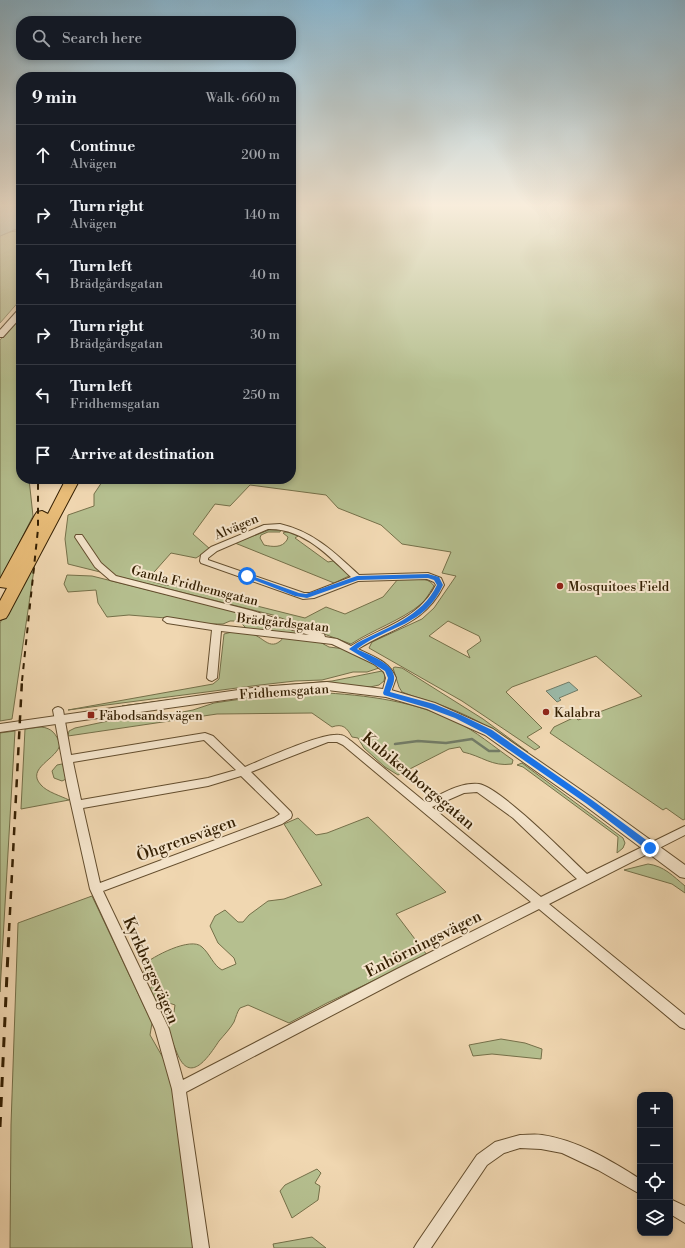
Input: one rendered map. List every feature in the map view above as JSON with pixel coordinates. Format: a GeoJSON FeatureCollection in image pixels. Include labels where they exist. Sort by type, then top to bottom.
{"type":"FeatureCollection","features":[{"type":"Feature","properties":{"kind":"highway"},"geometry":{"type":"LineString","coordinates":[[0,593],[60,484]]}},
{"type":"Feature","properties":{"kind":"highway"},"geometry":{"type":"LineString","coordinates":[[0,616],[70,484]]}},
{"type":"Feature","properties":{"kind":"main road"},"geometry":{"type":"LineString","coordinates":[[0,335],[16,317]]}},
{"type":"Feature","properties":{"kind":"street","name":"Alvägen"},"geometry":{"type":"LineString","coordinates":[[352,649],[359,644],[414,617],[428,605],[440,585],[437,578],[428,576],[357,578],[311,596],[303,596],[204,561],[204,557],[214,549],[267,527],[282,526],[310,538],[357,578]]}},
{"type":"Feature","properties":{"kind":"street","name":"Gamla Fridhemsgatan"},"geometry":{"type":"LineString","coordinates":[[79,537],[98,565],[113,578],[257,614],[321,636]]}},
{"type":"Feature","properties":{"kind":"street","name":"Brädgårdsgatan"},"geometry":{"type":"LineString","coordinates":[[167,620],[217,628],[329,640],[352,649],[377,662],[388,670],[391,678],[387,693]]}},
{"type":"Feature","properties":{"kind":"street"},"geometry":{"type":"LineString","coordinates":[[212,678],[217,628]]}},
{"type":"Feature","properties":{"kind":"street","name":"Fridhemsgatan"},"geometry":{"type":"LineString","coordinates":[[0,728],[59,715],[259,691],[327,686],[387,693],[431,706],[489,732],[589,802],[685,873]]}},
{"type":"Feature","properties":{"kind":"street","name":"Kyrkbergsvägen"},"geometry":{"type":"LineString","coordinates":[[59,715],[72,786],[96,889],[162,1029],[179,1089],[201,1248]]}},
{"type":"Feature","properties":{"kind":"street"},"geometry":{"type":"LineString","coordinates":[[67,759],[205,736],[243,770]]}},
{"type":"Feature","properties":{"kind":"street","name":"Kubikenborgsgatan"},"geometry":{"type":"LineString","coordinates":[[77,805],[208,782],[327,739],[339,738],[425,806],[685,1023]]}},
{"type":"Feature","properties":{"kind":"street","name":"Öhgrensvägen"},"geometry":{"type":"LineString","coordinates":[[96,889],[278,821],[287,815],[243,770]]}},
{"type":"Feature","properties":{"kind":"street"},"geometry":{"type":"LineString","coordinates":[[425,806],[462,789],[479,788],[491,794],[517,815],[585,879]]}},
{"type":"Feature","properties":{"kind":"street","name":"Enhörningsvägen"},"geometry":{"type":"LineString","coordinates":[[179,1089],[539,902],[685,830]]}},
{"type":"Feature","properties":{"kind":"street"},"geometry":{"type":"LineString","coordinates":[[422,1248],[482,1160],[494,1149],[506,1144],[514,1142],[531,1142],[559,1145],[589,1156],[637,1185]]}},
{"type":"Feature","properties":{"kind":"street"},"geometry":{"type":"LineString","coordinates":[[673,1208],[685,1215]]}},
{"type":"Feature","properties":{"kind":"green space"},"geometry":{"type":"Polygon","coordinates":[[[0,264],[16,264],[16,305],[0,323],[0,264]]]}},
{"type":"Feature","properties":{"kind":"green space"},"geometry":{"type":"Polygon","coordinates":[[[296,264],[685,264],[685,819],[683,820],[666,808],[663,810],[550,733],[554,727],[575,717],[578,720],[642,696],[596,656],[512,687],[506,692],[542,728],[527,737],[540,747],[535,750],[462,701],[369,648],[372,642],[422,619],[434,608],[456,576],[442,573],[451,552],[402,544],[381,525],[338,508],[326,495],[250,485],[230,506],[215,504],[193,534],[210,549],[196,558],[171,553],[147,580],[305,618],[326,607],[345,614],[383,597],[398,579],[423,579],[427,580],[434,586],[425,600],[413,610],[351,644],[273,615],[68,564],[65,539],[68,515],[94,506],[94,494],[101,484],[296,484],[296,264]],[[448,621],[429,636],[470,658],[467,651],[481,641],[479,636],[448,621]]]}},
{"type":"Feature","properties":{"kind":"green space"},"geometry":{"type":"Polygon","coordinates":[[[16,322],[16,484],[30,484],[33,516],[0,580],[0,340],[16,322]]]}},
{"type":"Feature","properties":{"kind":"green space"},"geometry":{"type":"Polygon","coordinates":[[[269,530],[281,530],[280,532],[268,532],[261,535],[260,538],[264,545],[280,546],[285,543],[288,537],[283,533],[291,533],[298,536],[295,538],[328,562],[333,561],[349,574],[349,576],[334,583],[235,543],[269,530]]]}},
{"type":"Feature","properties":{"kind":"green space"},"geometry":{"type":"Polygon","coordinates":[[[36,556],[12,719],[0,721],[0,623],[36,556]]]}},
{"type":"Feature","properties":{"kind":"green space"},"geometry":{"type":"Polygon","coordinates":[[[67,575],[92,576],[269,620],[298,632],[295,634],[247,629],[240,622],[236,621],[230,621],[223,624],[208,624],[166,618],[129,615],[107,617],[98,603],[96,590],[68,592],[64,584],[67,575]]]}},
{"type":"Feature","properties":{"kind":"green space"},"geometry":{"type":"Polygon","coordinates":[[[232,632],[252,634],[272,644],[276,644],[285,636],[316,640],[329,647],[345,649],[380,667],[367,672],[353,672],[322,680],[260,685],[68,710],[213,684],[219,679],[224,634],[232,632]]]}},
{"type":"Feature","properties":{"kind":"green space"},"geometry":{"type":"Polygon","coordinates":[[[393,668],[402,668],[483,719],[528,752],[468,716],[402,692],[393,668]]]}},
{"type":"Feature","properties":{"kind":"green space"},"geometry":{"type":"Polygon","coordinates":[[[382,671],[385,675],[384,681],[379,685],[370,687],[345,685],[264,688],[122,706],[282,685],[332,681],[382,671]]]}},
{"type":"Feature","properties":{"kind":"green space"},"geometry":{"type":"Polygon","coordinates":[[[307,692],[364,696],[420,707],[455,721],[478,734],[513,760],[512,764],[505,765],[493,763],[463,752],[460,747],[449,749],[398,775],[385,767],[364,748],[358,738],[352,737],[344,727],[332,727],[312,713],[217,714],[68,736],[69,731],[75,728],[132,716],[161,716],[193,710],[214,703],[269,695],[307,692]]]}},
{"type":"Feature","properties":{"kind":"green space"},"geometry":{"type":"Polygon","coordinates":[[[41,727],[53,732],[60,744],[54,754],[39,769],[37,779],[47,790],[69,800],[21,809],[25,729],[41,727]]]}},
{"type":"Feature","properties":{"kind":"green space"},"geometry":{"type":"Polygon","coordinates":[[[15,731],[0,992],[0,733],[15,731]]]}},
{"type":"Feature","properties":{"kind":"green space"},"geometry":{"type":"Polygon","coordinates":[[[522,763],[623,838],[625,843],[623,848],[617,853],[618,837],[523,767],[517,765],[522,763]]]}},
{"type":"Feature","properties":{"kind":"green space"},"geometry":{"type":"Polygon","coordinates":[[[62,764],[66,779],[62,781],[54,778],[52,771],[57,765],[62,764]]]}},
{"type":"Feature","properties":{"kind":"green space"},"geometry":{"type":"Polygon","coordinates":[[[368,817],[446,892],[396,914],[427,955],[289,1023],[248,1005],[240,1008],[229,1030],[205,1060],[193,1068],[182,1063],[170,1037],[166,1021],[174,1012],[175,1005],[169,1003],[159,1006],[150,989],[156,979],[153,976],[144,973],[143,965],[154,957],[172,949],[189,944],[197,944],[202,947],[216,965],[222,970],[236,964],[234,958],[218,943],[210,926],[215,916],[225,910],[238,922],[243,922],[249,915],[268,901],[284,899],[322,885],[284,824],[298,818],[316,835],[327,833],[368,817]]]}},
{"type":"Feature","properties":{"kind":"green space"},"geometry":{"type":"Polygon","coordinates":[[[648,864],[664,869],[672,875],[685,886],[685,893],[672,884],[624,870],[648,864]]]}},
{"type":"Feature","properties":{"kind":"green space"},"geometry":{"type":"Polygon","coordinates":[[[92,896],[152,1023],[150,1035],[166,1063],[172,1087],[198,1248],[10,1248],[11,1125],[18,923],[92,896]]]}},
{"type":"Feature","properties":{"kind":"green space"},"geometry":{"type":"Polygon","coordinates":[[[501,1039],[525,1043],[542,1049],[541,1059],[492,1054],[473,1056],[469,1045],[501,1039]]]}},
{"type":"Feature","properties":{"kind":"green space"},"geometry":{"type":"Polygon","coordinates":[[[317,1169],[321,1173],[315,1183],[320,1186],[318,1200],[292,1218],[280,1191],[285,1185],[317,1169]]]}},
{"type":"Feature","properties":{"kind":"green space"},"geometry":{"type":"Polygon","coordinates":[[[312,1237],[326,1248],[274,1248],[273,1244],[312,1237]]]}},
{"type":"Feature","properties":{"kind":"shaded area"},"geometry":{"type":"Polygon","coordinates":[[[569,682],[578,690],[559,698],[561,700],[557,702],[546,691],[569,682]]]}},
{"type":"Feature","properties":{"kind":"waterway"},"geometry":{"type":"LineString","coordinates":[[395,744],[418,741],[446,743],[472,739],[489,751],[499,751]]}},
{"type":"Feature","properties":{"kind":"railway"},"geometry":{"type":"LineString","coordinates":[[22,681],[38,529],[38,484]]}},
{"type":"Feature","properties":{"kind":"railway"},"geometry":{"type":"LineString","coordinates":[[9,931],[22,680]]}},
{"type":"Feature","properties":{"kind":"railway"},"geometry":{"type":"LineString","coordinates":[[0,1127],[9,930]]}},
{"type":"Feature","properties":{"kind":"place","name":"Mosquitoes Field"},"geometry":{"type":"Point","coordinates":[560,586]}},
{"type":"Feature","properties":{"kind":"place","name":"Kalabra"},"geometry":{"type":"Point","coordinates":[546,712]}},
{"type":"Feature","properties":{"kind":"place","name":"Fäbodsandsvägen"},"geometry":{"type":"Point","coordinates":[91,715]}},
{"type":"Feature","properties":{"kind":"route"},"geometry":{"type":"LineString","coordinates":[[247,576],[303,596],[311,596],[357,578],[412,576],[428,576],[437,578],[440,585],[437,591],[428,605],[414,617],[359,644],[352,649],[377,662],[388,670],[391,678],[387,693],[431,706],[489,732],[589,802],[650,848]]}}]}
